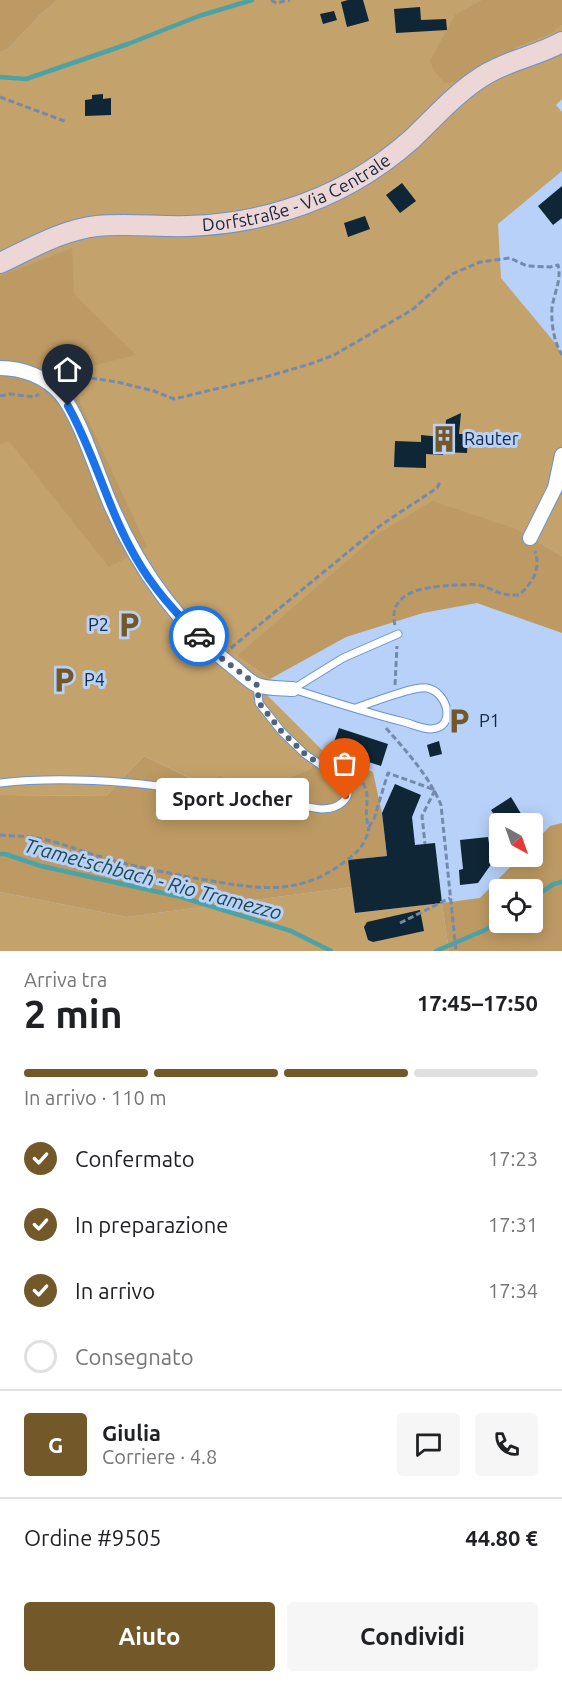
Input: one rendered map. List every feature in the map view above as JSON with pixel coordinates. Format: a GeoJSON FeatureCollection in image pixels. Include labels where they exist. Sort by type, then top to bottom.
{"type":"FeatureCollection","features":[{"type":"Feature","properties":{"kind":"street","name":"Dorfstraße - Via Centrale"},"geometry":{"type":"LineString","coordinates":[[0,263],[56,236],[79,229],[98,226],[224,224],[288,210],[322,197],[385,161],[482,76],[562,42]]}},
{"type":"Feature","properties":{"kind":"street"},"geometry":{"type":"LineString","coordinates":[[0,368],[14,368],[37,376],[62,395],[75,418],[110,504],[136,558],[165,601],[220,657],[257,685],[294,689]]}},
{"type":"Feature","properties":{"kind":"street"},"geometry":{"type":"LineString","coordinates":[[530,538],[555,488],[562,455]]}},
{"type":"Feature","properties":{"kind":"lane"},"geometry":{"type":"LineString","coordinates":[[294,689],[343,658],[398,634]]}},
{"type":"Feature","properties":{"kind":"lane"},"geometry":{"type":"LineString","coordinates":[[0,783],[31,779],[81,780],[332,809],[345,800],[348,788],[339,777],[305,754],[282,732],[259,703],[257,685]]}},
{"type":"Feature","properties":{"kind":"lane"},"geometry":{"type":"LineString","coordinates":[[294,689],[382,716],[430,729],[439,727],[445,720],[447,706],[443,698],[427,688],[356,708]]}},
{"type":"Feature","properties":{"kind":"path"},"geometry":{"type":"LineString","coordinates":[[271,0],[276,3],[290,0]]}},
{"type":"Feature","properties":{"kind":"path"},"geometry":{"type":"LineString","coordinates":[[0,97],[67,122]]}},
{"type":"Feature","properties":{"kind":"path"},"geometry":{"type":"LineString","coordinates":[[0,396],[10,394],[35,397],[50,384],[62,378],[91,378],[154,391],[174,399],[262,378],[334,355],[412,310],[452,273],[480,262],[510,258],[526,266],[550,267],[560,264],[561,272],[552,309],[555,343],[562,355]]}},
{"type":"Feature","properties":{"kind":"path"},"geometry":{"type":"LineString","coordinates":[[220,657],[381,525],[437,488],[441,480]]}},
{"type":"Feature","properties":{"kind":"path"},"geometry":{"type":"LineString","coordinates":[[395,696],[398,634],[393,615],[396,605],[406,595],[435,586],[478,585],[503,596],[519,596],[532,583],[538,563],[530,538]]}},
{"type":"Feature","properties":{"kind":"path"},"geometry":{"type":"LineString","coordinates":[[382,716],[385,727],[409,754],[435,790],[441,805],[456,951]]}},
{"type":"Feature","properties":{"kind":"path"},"geometry":{"type":"LineString","coordinates":[[339,777],[347,772],[364,784],[368,795],[365,819],[369,827]]}},
{"type":"Feature","properties":{"kind":"path"},"geometry":{"type":"LineString","coordinates":[[0,835],[41,839],[118,862],[164,872],[251,888],[271,889],[310,881],[335,869],[364,845],[388,773],[435,790]]}},
{"type":"Feature","properties":{"kind":"path"},"geometry":{"type":"LineString","coordinates":[[425,844],[422,816],[435,790]]}},
{"type":"Feature","properties":{"kind":"path"},"geometry":{"type":"LineString","coordinates":[[400,923],[450,898]]}},
{"type":"Feature","properties":{"kind":"shaded area"},"geometry":{"type":"Polygon","coordinates":[[[0,0],[58,0],[40,15],[8,49],[0,53],[0,0]]]}},
{"type":"Feature","properties":{"kind":"shaded area"},"geometry":{"type":"Polygon","coordinates":[[[58,0],[481,0],[455,16],[514,49],[551,34],[562,25],[562,99],[556,105],[562,112],[562,171],[498,224],[501,278],[555,343],[562,355],[562,556],[519,530],[237,656],[270,679],[257,685],[322,750],[310,769],[280,781],[267,795],[219,775],[212,788],[144,756],[106,796],[0,795],[0,53],[8,49],[40,15],[58,0]]]}},
{"type":"Feature","properties":{"kind":"shaded area"},"geometry":{"type":"Polygon","coordinates":[[[481,0],[562,0],[562,25],[551,34],[514,49],[455,82],[445,83],[434,71],[430,61],[455,15],[481,0]]]}},
{"type":"Feature","properties":{"kind":"shaded area"},"geometry":{"type":"Polygon","coordinates":[[[72,248],[74,294],[136,355],[66,372],[147,547],[109,567],[9,441],[0,444],[0,276],[72,248]]]}},
{"type":"Feature","properties":{"kind":"shaded area"},"geometry":{"type":"Polygon","coordinates":[[[432,501],[519,530],[562,556],[562,633],[477,603],[423,613],[346,637],[270,679],[237,656],[378,534],[432,501]]]}},
{"type":"Feature","properties":{"kind":"shaded area"},"geometry":{"type":"Polygon","coordinates":[[[322,750],[373,772],[382,813],[387,856],[349,860],[352,887],[127,917],[0,892],[0,795],[106,796],[144,756],[211,788],[219,775],[267,795],[280,781],[310,769],[322,750]]]}},
{"type":"Feature","properties":{"kind":"shaded area"},"geometry":{"type":"Polygon","coordinates":[[[562,823],[562,951],[449,951],[442,903],[480,898],[489,889],[489,933],[543,933],[543,879],[499,879],[510,867],[543,867],[543,833],[550,826],[562,823]]]}},
{"type":"Feature","properties":{"kind":"shaded area"},"geometry":{"type":"Polygon","coordinates":[[[352,887],[355,913],[442,903],[449,951],[0,951],[0,892],[127,917],[352,887]]]}},
{"type":"Feature","properties":{"kind":"building"},"geometry":{"type":"Polygon","coordinates":[[[363,0],[369,21],[347,27],[341,2],[363,0]]]}},
{"type":"Feature","properties":{"kind":"building"},"geometry":{"type":"Polygon","coordinates":[[[420,7],[421,20],[446,19],[447,30],[396,33],[394,9],[420,7]]]}},
{"type":"Feature","properties":{"kind":"building"},"geometry":{"type":"Polygon","coordinates":[[[334,11],[337,20],[323,24],[320,14],[334,11]]]}},
{"type":"Feature","properties":{"kind":"building"},"geometry":{"type":"Polygon","coordinates":[[[103,94],[103,99],[111,98],[111,115],[85,116],[85,100],[92,99],[92,95],[103,94]]]}},
{"type":"Feature","properties":{"kind":"building"},"geometry":{"type":"Polygon","coordinates":[[[402,183],[416,201],[400,213],[386,195],[402,183]]]}},
{"type":"Feature","properties":{"kind":"building"},"geometry":{"type":"Polygon","coordinates":[[[562,186],[562,218],[553,225],[538,206],[562,186]]]}},
{"type":"Feature","properties":{"kind":"building"},"geometry":{"type":"Polygon","coordinates":[[[365,216],[370,229],[348,237],[344,223],[365,216]]]}},
{"type":"Feature","properties":{"kind":"building","name":"Rauter"},"geometry":{"type":"Polygon","coordinates":[[[461,413],[459,434],[468,434],[467,453],[426,454],[426,468],[394,467],[395,441],[421,442],[421,435],[441,437],[442,432],[445,433],[446,420],[461,413]]]}},
{"type":"Feature","properties":{"kind":"building"},"geometry":{"type":"Polygon","coordinates":[[[339,728],[388,744],[381,766],[331,750],[339,728]]]}},
{"type":"Feature","properties":{"kind":"building"},"geometry":{"type":"Polygon","coordinates":[[[439,741],[442,754],[430,757],[427,745],[439,741]]]}},
{"type":"Feature","properties":{"kind":"building"},"geometry":{"type":"Polygon","coordinates":[[[395,784],[421,795],[412,817],[415,845],[435,843],[442,903],[355,913],[348,860],[387,856],[382,813],[395,784]]]}},
{"type":"Feature","properties":{"kind":"building"},"geometry":{"type":"Polygon","coordinates":[[[511,797],[521,813],[493,813],[491,810],[511,797]]]}},
{"type":"Feature","properties":{"kind":"building"},"geometry":{"type":"Polygon","coordinates":[[[488,837],[489,867],[478,883],[460,885],[459,870],[463,869],[460,840],[488,837]]]}},
{"type":"Feature","properties":{"kind":"building"},"geometry":{"type":"Polygon","coordinates":[[[420,910],[424,931],[373,942],[368,940],[364,927],[367,922],[420,910]]]}},
{"type":"Feature","properties":{"kind":"waterway"},"geometry":{"type":"LineString","coordinates":[[0,77],[26,79],[128,44],[199,16],[252,0]]}},
{"type":"Feature","properties":{"kind":"waterway","name":"Trametschbach - Rio Tramezzo"},"geometry":{"type":"LineString","coordinates":[[0,854],[41,866],[181,897],[291,931],[331,951]]}},
{"type":"Feature","properties":{"kind":"waterway","name":"Trametschbach - Rio Tramezzo"},"geometry":{"type":"LineString","coordinates":[[543,891],[562,882]]}},
{"type":"Feature","properties":{"kind":"waterway","name":"Trametschbach - Rio Tramezzo"},"geometry":{"type":"LineString","coordinates":[[436,951],[489,927]]}},
{"type":"Feature","properties":{"kind":"way so far"},"geometry":{"type":"LineString","coordinates":[[199,636],[220,657],[257,685],[259,703],[282,732],[305,754],[345,782],[348,793],[345,800]]}},
{"type":"Feature","properties":{"kind":"place","name":"Rauter"},"geometry":{"type":"Point","coordinates":[444,439]}},
{"type":"Feature","properties":{"kind":"place","name":"P2"},"geometry":{"type":"Point","coordinates":[129,625]}},
{"type":"Feature","properties":{"kind":"place","name":"P4"},"geometry":{"type":"Point","coordinates":[64,680]}},
{"type":"Feature","properties":{"kind":"place","name":"P1"},"geometry":{"type":"Point","coordinates":[459,721]}},
{"type":"Feature","properties":{"kind":"place","name":"Sport Jocher"},"geometry":{"type":"Point","coordinates":[345,800]}},
{"type":"Feature","properties":{"kind":"route"},"geometry":{"type":"LineString","coordinates":[[68,406],[136,558],[165,601],[199,636]]}}]}
